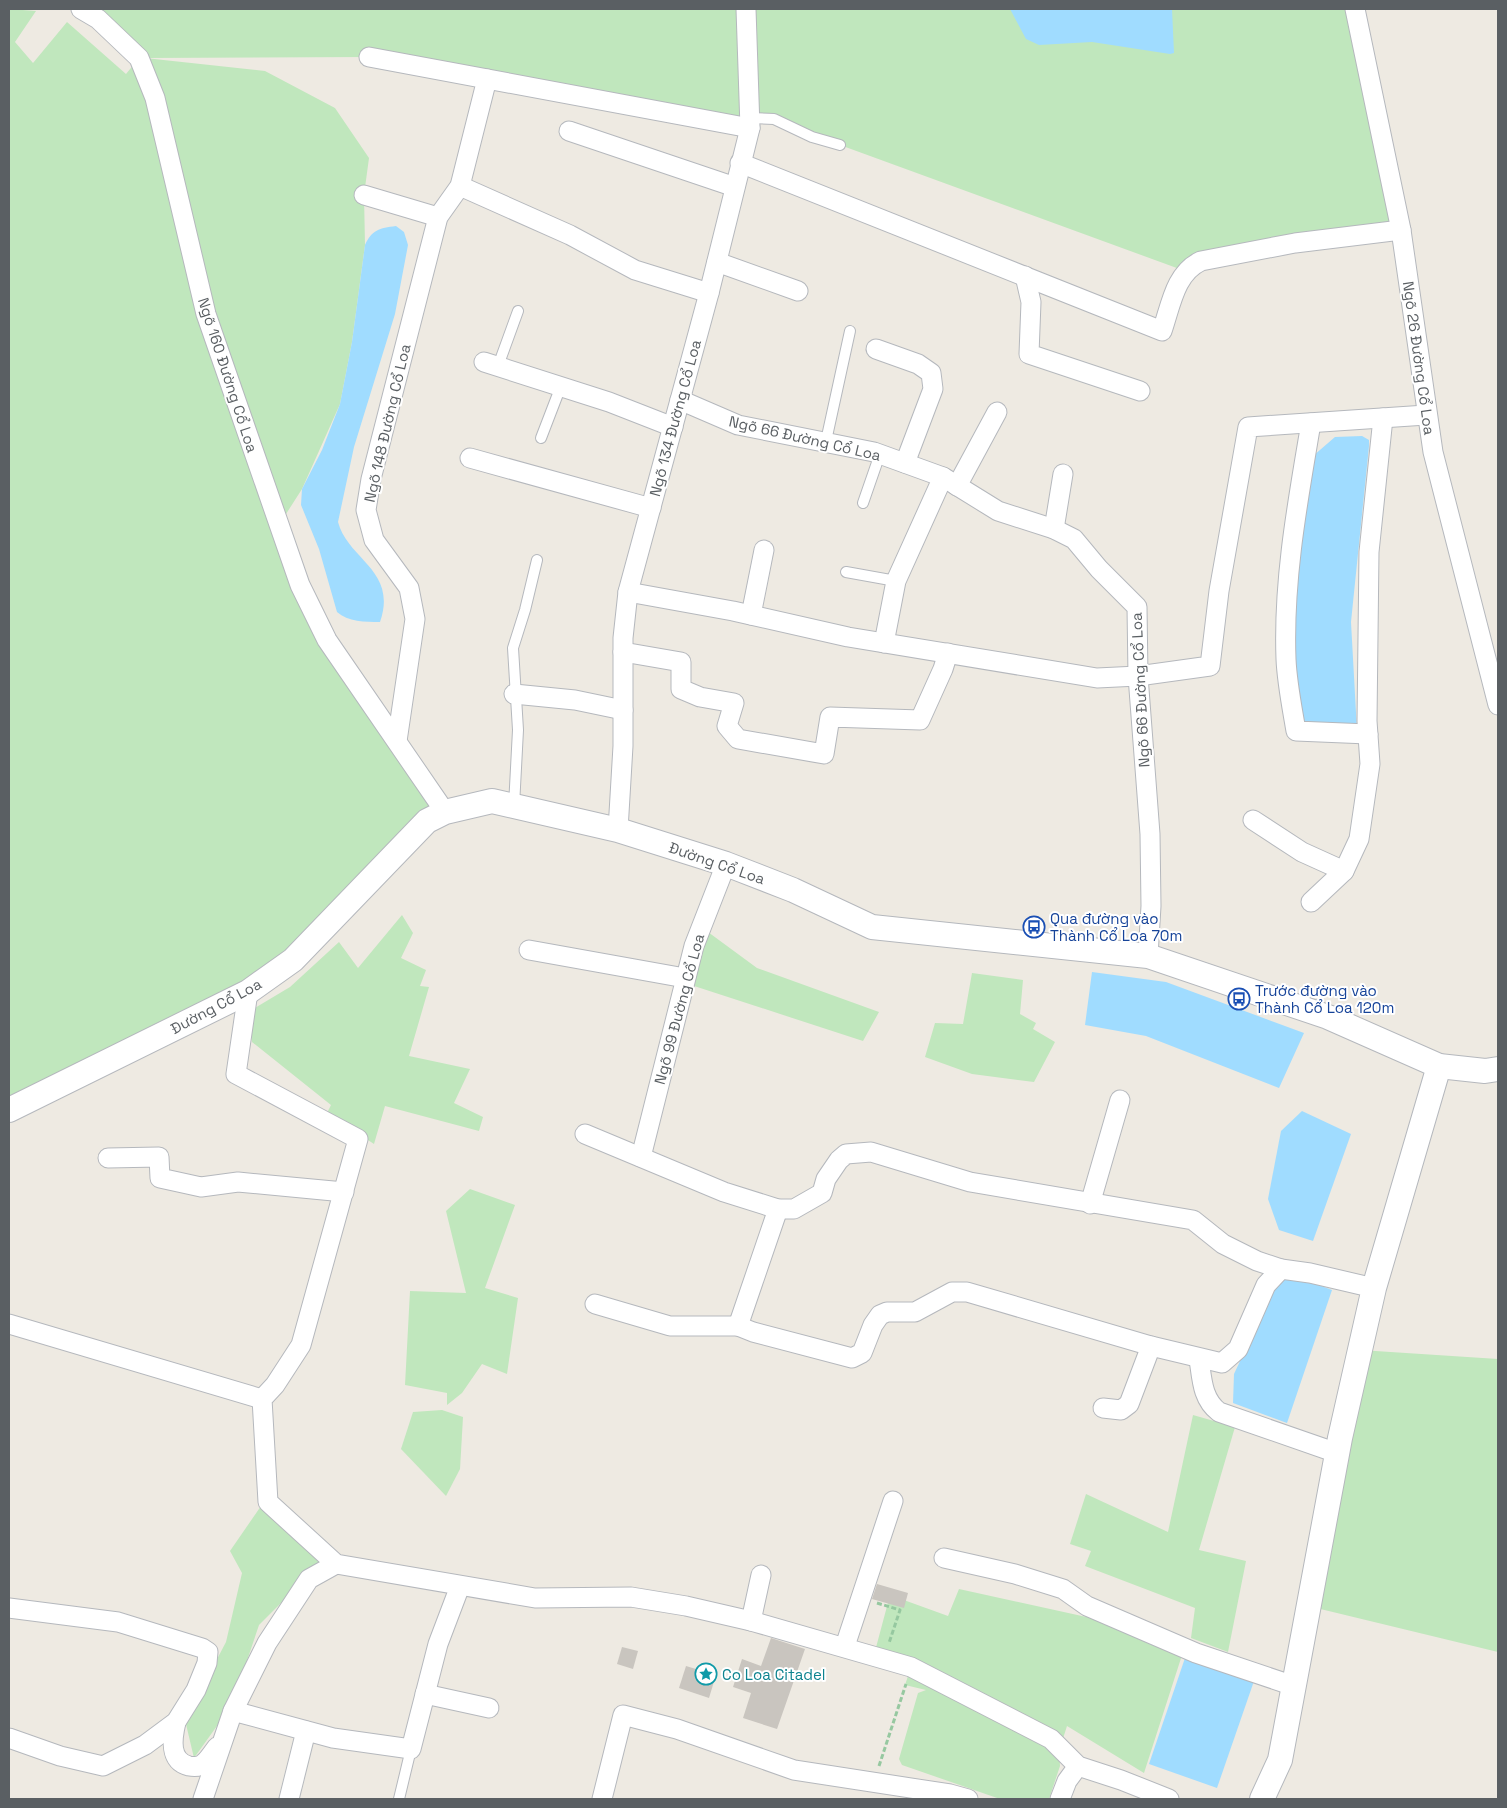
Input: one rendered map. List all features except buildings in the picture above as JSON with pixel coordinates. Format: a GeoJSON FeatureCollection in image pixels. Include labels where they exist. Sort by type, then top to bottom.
{"type":"FeatureCollection","features":[{"type":"Feature","properties":{"kind":"street","name":"Ngõ 160 Đường Cổ Loa"},"geometry":{"type":"LineString","coordinates":[[81,9],[98,19],[139,58],[155,98],[206,314],[300,585],[327,640],[397,741]]}},
{"type":"Feature","properties":{"kind":"street","name":"Ngõ 134 Đường Cổ Loa"},"geometry":{"type":"LineString","coordinates":[[618,830],[623,710],[623,652],[628,592],[709,293],[750,123],[746,9]]}},
{"type":"Feature","properties":{"kind":"street","name":"Ngõ 26 Đường Cổ Loa"},"geometry":{"type":"LineString","coordinates":[[1355,9],[1401,230],[1426,416],[1451,526],[1498,705]]}},
{"type":"Feature","properties":{"kind":"street"},"geometry":{"type":"LineString","coordinates":[[369,57],[487,79],[750,123]]}},
{"type":"Feature","properties":{"kind":"street","name":"Ngõ 148 Đường Cổ Loa"},"geometry":{"type":"LineString","coordinates":[[397,741],[415,618],[409,588],[374,540],[366,510],[371,479],[438,218],[460,186],[487,79]]}},
{"type":"Feature","properties":{"kind":"street"},"geometry":{"type":"LineString","coordinates":[[569,131],[735,186]]}},
{"type":"Feature","properties":{"kind":"street"},"geometry":{"type":"LineString","coordinates":[[740,163],[1162,331],[1181,278],[1191,266],[1201,261],[1295,243],[1401,230]]}},
{"type":"Feature","properties":{"kind":"street"},"geometry":{"type":"LineString","coordinates":[[460,186],[570,235],[635,270],[709,293]]}},
{"type":"Feature","properties":{"kind":"street"},"geometry":{"type":"LineString","coordinates":[[364,195],[438,218]]}},
{"type":"Feature","properties":{"kind":"street"},"geometry":{"type":"LineString","coordinates":[[717,262],[798,291]]}},
{"type":"Feature","properties":{"kind":"street"},"geometry":{"type":"LineString","coordinates":[[1025,276],[1031,302],[1029,354],[1140,391]]}},
{"type":"Feature","properties":{"kind":"street"},"geometry":{"type":"LineString","coordinates":[[876,349],[918,364],[931,372],[933,389],[905,463]]}},
{"type":"Feature","properties":{"kind":"street"},"geometry":{"type":"LineString","coordinates":[[491,364],[560,386],[673,427]]}},
{"type":"Feature","properties":{"kind":"street","name":"Ngõ 66 Đường Cổ Loa"},"geometry":{"type":"LineString","coordinates":[[680,400],[738,425],[826,441],[880,454],[950,481],[998,511],[1064,533],[1081,545],[1099,569],[1137,607],[1138,676],[1150,834],[1151,906],[1148,956]]}},
{"type":"Feature","properties":{"kind":"street"},"geometry":{"type":"LineString","coordinates":[[884,643],[896,581],[950,481],[997,412]]}},
{"type":"Feature","properties":{"kind":"street"},"geometry":{"type":"LineString","coordinates":[[628,592],[751,615],[848,637],[1097,678],[1138,676],[1210,666],[1220,590],[1248,427],[1426,416]]}},
{"type":"Feature","properties":{"kind":"street"},"geometry":{"type":"LineString","coordinates":[[1311,902],[1344,870],[1359,839],[1370,764],[1368,734],[1369,552],[1383,418]]}},
{"type":"Feature","properties":{"kind":"street"},"geometry":{"type":"LineString","coordinates":[[1311,422],[1296,504],[1287,600],[1286,660],[1296,731],[1368,734]]}},
{"type":"Feature","properties":{"kind":"street"},"geometry":{"type":"LineString","coordinates":[[470,458],[651,508]]}},
{"type":"Feature","properties":{"kind":"street"},"geometry":{"type":"LineString","coordinates":[[1054,529],[1063,474]]}},
{"type":"Feature","properties":{"kind":"street"},"geometry":{"type":"LineString","coordinates":[[751,615],[764,550]]}},
{"type":"Feature","properties":{"kind":"street"},"geometry":{"type":"LineString","coordinates":[[623,652],[681,662],[681,689],[700,697],[734,703],[726,726],[738,739],[824,754],[830,717],[920,720],[944,669],[948,653]]}},
{"type":"Feature","properties":{"kind":"street"},"geometry":{"type":"LineString","coordinates":[[514,694],[575,700],[623,710]]}},
{"type":"Feature","properties":{"kind":"street"},"geometry":{"type":"LineString","coordinates":[[397,741],[446,812]]}},
{"type":"Feature","properties":{"kind":"street","name":"Đường Cổ Loa"},"geometry":{"type":"LineString","coordinates":[[9,1110],[248,992],[293,960],[427,821],[446,812],[492,801],[618,830],[726,864],[793,890],[872,927],[1148,956],[1328,1017],[1439,1066],[1485,1071],[1498,1069]]}},
{"type":"Feature","properties":{"kind":"street"},"geometry":{"type":"LineString","coordinates":[[1253,820],[1302,852],[1344,870]]}},
{"type":"Feature","properties":{"kind":"street","name":"Ngõ 99 Đường Cổ Loa"},"geometry":{"type":"LineString","coordinates":[[641,1157],[694,946],[726,864]]}},
{"type":"Feature","properties":{"kind":"street"},"geometry":{"type":"LineString","coordinates":[[529,950],[685,978]]}},
{"type":"Feature","properties":{"kind":"street"},"geometry":{"type":"LineString","coordinates":[[248,992],[236,1074],[358,1139],[301,1345],[275,1385],[262,1399],[268,1502],[336,1564],[535,1598],[631,1597],[751,1621],[846,1646],[912,1667],[1051,1738],[1078,1766],[1169,1799]]}},
{"type":"Feature","properties":{"kind":"street"},"geometry":{"type":"LineString","coordinates":[[1262,1799],[1280,1760],[1337,1453],[1374,1288],[1439,1066]]}},
{"type":"Feature","properties":{"kind":"street"},"geometry":{"type":"LineString","coordinates":[[1090,1204],[1120,1100]]}},
{"type":"Feature","properties":{"kind":"street"},"geometry":{"type":"LineString","coordinates":[[585,1134],[724,1192],[778,1209],[794,1209],[822,1193],[826,1179],[839,1160],[846,1154],[871,1152],[970,1182],[1090,1204],[1193,1220],[1223,1244],[1257,1261],[1281,1269],[1310,1273],[1374,1288]]}},
{"type":"Feature","properties":{"kind":"street"},"geometry":{"type":"LineString","coordinates":[[108,1158],[159,1157],[160,1178],[201,1187],[238,1182],[344,1192]]}},
{"type":"Feature","properties":{"kind":"street"},"geometry":{"type":"LineString","coordinates":[[738,1326],[778,1209]]}},
{"type":"Feature","properties":{"kind":"street"},"geometry":{"type":"LineString","coordinates":[[596,1304],[670,1326],[738,1326],[779,1339],[856,1358],[862,1353],[873,1325],[880,1315],[887,1312],[915,1312],[952,1292],[967,1292],[1151,1346],[1222,1364],[1238,1349],[1266,1285],[1281,1269]]}},
{"type":"Feature","properties":{"kind":"street"},"geometry":{"type":"LineString","coordinates":[[9,1324],[262,1399]]}},
{"type":"Feature","properties":{"kind":"street"},"geometry":{"type":"LineString","coordinates":[[1103,1408],[1121,1410],[1129,1404],[1151,1346]]}},
{"type":"Feature","properties":{"kind":"street"},"geometry":{"type":"LineString","coordinates":[[1199,1359],[1205,1393],[1211,1406],[1219,1412],[1337,1453]]}},
{"type":"Feature","properties":{"kind":"street"},"geometry":{"type":"LineString","coordinates":[[846,1646],[893,1501]]}},
{"type":"Feature","properties":{"kind":"street"},"geometry":{"type":"LineString","coordinates":[[944,1558],[1015,1574],[1063,1589],[1087,1606],[1196,1654],[1294,1686]]}},
{"type":"Feature","properties":{"kind":"street"},"geometry":{"type":"LineString","coordinates":[[203,1799],[233,1711],[267,1643],[309,1579],[336,1564]]}},
{"type":"Feature","properties":{"kind":"street"},"geometry":{"type":"LineString","coordinates":[[751,1621],[761,1575]]}},
{"type":"Feature","properties":{"kind":"street"},"geometry":{"type":"LineString","coordinates":[[233,1711],[333,1738],[410,1749],[438,1644],[460,1586]]}},
{"type":"Feature","properties":{"kind":"street"},"geometry":{"type":"LineString","coordinates":[[9,1608],[118,1622],[208,1652],[207,1663],[196,1690],[176,1722],[172,1736],[173,1753],[182,1764],[194,1768],[204,1763],[223,1741]]}},
{"type":"Feature","properties":{"kind":"street"},"geometry":{"type":"LineString","coordinates":[[425,1694],[489,1708]]}},
{"type":"Feature","properties":{"kind":"street"},"geometry":{"type":"LineString","coordinates":[[602,1799],[623,1715],[677,1730],[794,1770],[950,1794],[968,1799]]}},
{"type":"Feature","properties":{"kind":"street"},"geometry":{"type":"LineString","coordinates":[[9,1738],[60,1756],[103,1766],[145,1745],[176,1722]]}},
{"type":"Feature","properties":{"kind":"street"},"geometry":{"type":"LineString","coordinates":[[289,1799],[306,1731]]}},
{"type":"Feature","properties":{"kind":"street"},"geometry":{"type":"LineString","coordinates":[[1060,1799],[1067,1781],[1078,1766]]}},
{"type":"Feature","properties":{"kind":"lane"},"geometry":{"type":"LineString","coordinates":[[750,123],[774,120],[812,137],[840,145]]}},
{"type":"Feature","properties":{"kind":"lane"},"geometry":{"type":"LineString","coordinates":[[491,364],[518,311]]}},
{"type":"Feature","properties":{"kind":"lane"},"geometry":{"type":"LineString","coordinates":[[826,441],[850,331]]}},
{"type":"Feature","properties":{"kind":"lane"},"geometry":{"type":"LineString","coordinates":[[540,438],[560,386]]}},
{"type":"Feature","properties":{"kind":"lane"},"geometry":{"type":"LineString","coordinates":[[863,503],[880,454]]}},
{"type":"Feature","properties":{"kind":"lane"},"geometry":{"type":"LineString","coordinates":[[514,806],[518,730],[514,694],[513,648],[525,610],[536,560]]}},
{"type":"Feature","properties":{"kind":"lane"},"geometry":{"type":"LineString","coordinates":[[846,572],[896,581]]}},
{"type":"Feature","properties":{"kind":"lane"},"geometry":{"type":"LineString","coordinates":[[399,1799],[410,1749]]}},
{"type":"Feature","properties":{"kind":"path"},"geometry":{"type":"LineString","coordinates":[[876,1602],[900,1610],[885,1658]]}},
{"type":"Feature","properties":{"kind":"path"},"geometry":{"type":"LineString","coordinates":[[874,1782],[912,1667]]}},
{"type":"Feature","properties":{"kind":"green space"},"geometry":{"type":"Polygon","coordinates":[[[9,9],[36,11],[15,42],[33,63],[67,22],[126,74],[139,58],[79,9],[1359,9],[1401,230],[1185,271],[840,145],[750,118],[369,57],[145,58],[265,71],[335,108],[369,158],[364,195],[365,245],[352,342],[340,404],[302,489],[279,525],[327,640],[445,812],[293,960],[9,1110],[9,9]]]}},
{"type":"Feature","properties":{"kind":"green space"},"geometry":{"type":"Polygon","coordinates":[[[402,915],[413,933],[401,958],[426,970],[420,986],[429,987],[409,1056],[470,1069],[454,1103],[483,1117],[479,1131],[385,1106],[374,1144],[327,1113],[331,1105],[252,1042],[250,1011],[290,987],[339,942],[358,968],[402,915]]]}},
{"type":"Feature","properties":{"kind":"green space"},"geometry":{"type":"Polygon","coordinates":[[[708,932],[757,968],[879,1012],[863,1041],[691,985],[708,932]]]}},
{"type":"Feature","properties":{"kind":"green space"},"geometry":{"type":"Polygon","coordinates":[[[972,973],[1023,980],[1020,1014],[1036,1023],[1033,1029],[1055,1042],[1034,1082],[972,1074],[925,1057],[935,1023],[963,1024],[972,973]]]}},
{"type":"Feature","properties":{"kind":"green space"},"geometry":{"type":"Polygon","coordinates":[[[470,1189],[515,1205],[485,1288],[518,1298],[507,1374],[482,1364],[462,1393],[447,1405],[447,1393],[405,1385],[410,1291],[466,1293],[446,1211],[470,1189]]]}},
{"type":"Feature","properties":{"kind":"green space"},"geometry":{"type":"Polygon","coordinates":[[[1360,1350],[1498,1359],[1498,1652],[1308,1606],[1360,1350]]]}},
{"type":"Feature","properties":{"kind":"green space"},"geometry":{"type":"Polygon","coordinates":[[[442,1410],[463,1417],[460,1469],[446,1496],[401,1449],[413,1412],[442,1410]]]}},
{"type":"Feature","properties":{"kind":"green space"},"geometry":{"type":"Polygon","coordinates":[[[1193,1415],[1235,1427],[1199,1550],[1246,1561],[1228,1652],[1191,1638],[1195,1608],[1085,1566],[1091,1551],[1070,1544],[1086,1494],[1168,1532],[1193,1415]]]}},
{"type":"Feature","properties":{"kind":"green space"},"geometry":{"type":"Polygon","coordinates":[[[261,1506],[322,1562],[259,1625],[232,1705],[194,1758],[185,1720],[226,1642],[242,1573],[230,1551],[261,1506]]]}},
{"type":"Feature","properties":{"kind":"green space"},"geometry":{"type":"Polygon","coordinates":[[[959,1589],[1091,1618],[1183,1652],[1144,1773],[1067,1726],[1059,1751],[1060,1766],[1049,1799],[1000,1799],[902,1765],[899,1759],[918,1693],[926,1690],[905,1685],[911,1667],[874,1655],[890,1595],[948,1616],[959,1589]]]}},
{"type":"Feature","properties":{"kind":"water"},"geometry":{"type":"Polygon","coordinates":[[[1010,9],[1172,9],[1174,53],[1170,54],[1092,42],[1039,45],[1026,39],[1010,9]]]}},
{"type":"Feature","properties":{"kind":"water"},"geometry":{"type":"Polygon","coordinates":[[[396,226],[404,232],[408,245],[395,314],[354,447],[338,522],[343,535],[377,578],[382,590],[384,604],[380,622],[351,620],[337,612],[319,549],[301,505],[302,489],[322,450],[340,404],[352,342],[365,245],[373,233],[396,226]]]}},
{"type":"Feature","properties":{"kind":"water"},"geometry":{"type":"Polygon","coordinates":[[[1362,436],[1369,440],[1369,446],[1351,622],[1357,731],[1301,726],[1291,647],[1291,591],[1313,456],[1335,437],[1362,436]]]}},
{"type":"Feature","properties":{"kind":"water"},"geometry":{"type":"Polygon","coordinates":[[[1092,972],[1166,982],[1304,1033],[1279,1088],[1146,1036],[1085,1025],[1092,972]]]}},
{"type":"Feature","properties":{"kind":"water"},"geometry":{"type":"Polygon","coordinates":[[[1302,1111],[1351,1134],[1313,1241],[1279,1230],[1268,1199],[1281,1131],[1302,1111]]]}},
{"type":"Feature","properties":{"kind":"water"},"geometry":{"type":"Polygon","coordinates":[[[1290,1274],[1332,1290],[1287,1423],[1233,1403],[1234,1374],[1278,1280],[1290,1274]]]}},
{"type":"Feature","properties":{"kind":"water"},"geometry":{"type":"Polygon","coordinates":[[[1185,1658],[1254,1681],[1217,1788],[1149,1764],[1185,1658]]]}},
{"type":"Feature","properties":{"kind":"place","name":"Qua đường vào Thành Cổ Loa 70m"},"geometry":{"type":"Point","coordinates":[1034,927]}},
{"type":"Feature","properties":{"kind":"place","name":"Trước đường vào Thành Cổ Loa 120m"},"geometry":{"type":"Point","coordinates":[1239,999]}},
{"type":"Feature","properties":{"kind":"place","name":"Co Loa Citadel"},"geometry":{"type":"Point","coordinates":[706,1674]}}]}
